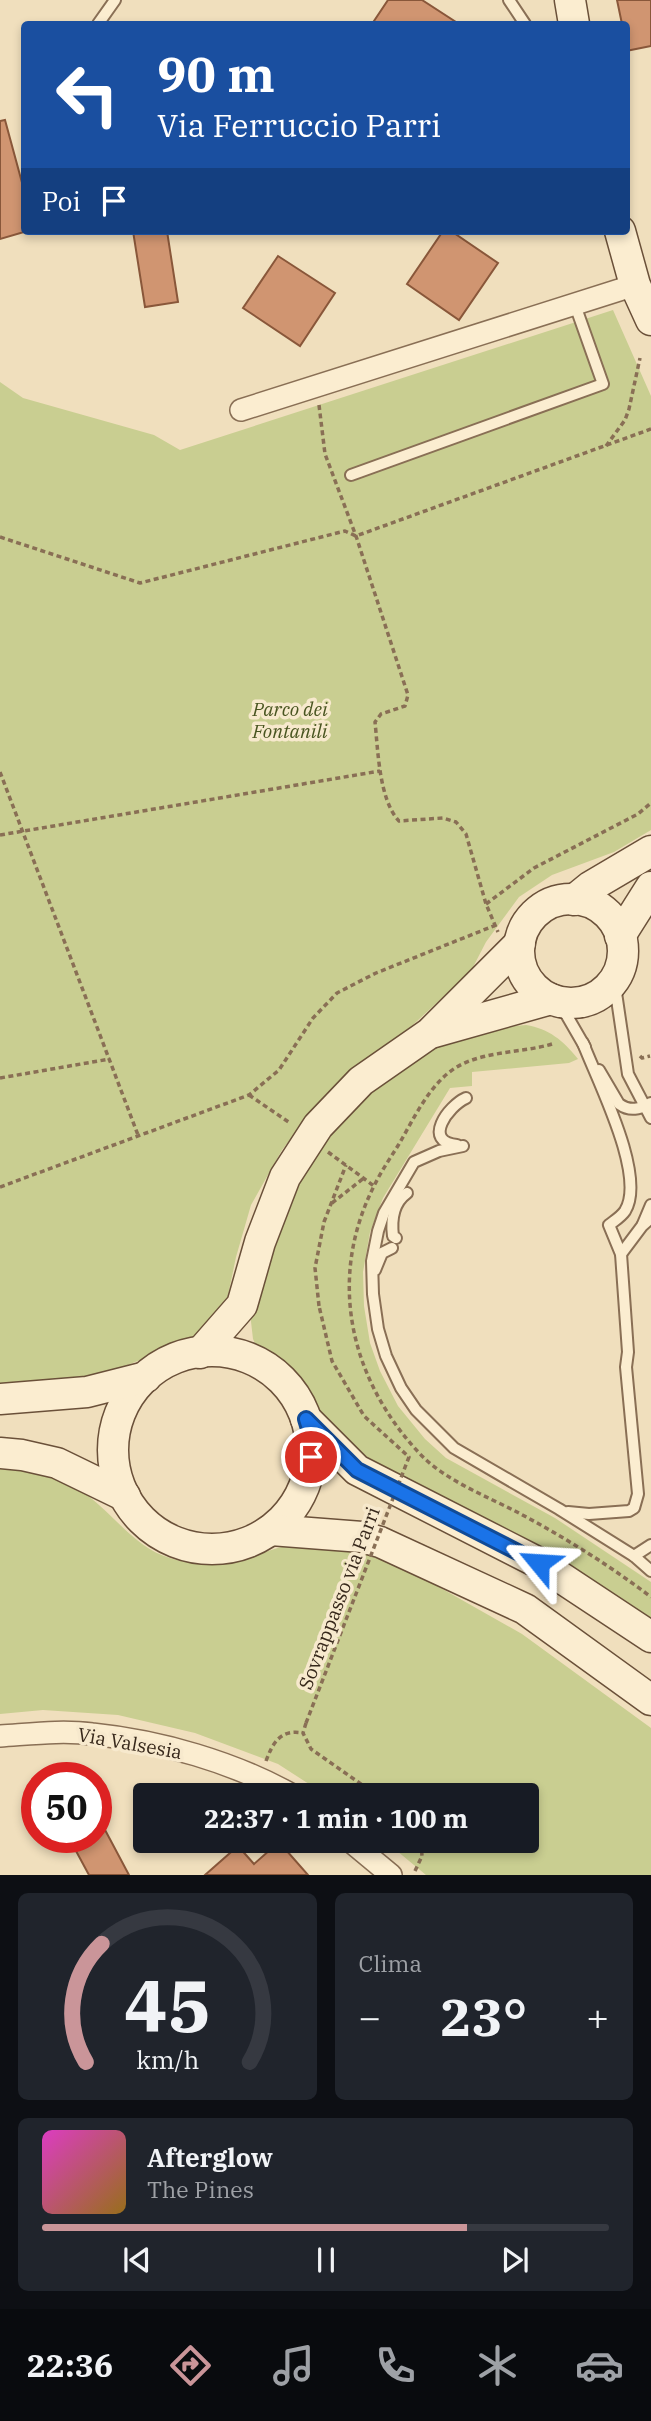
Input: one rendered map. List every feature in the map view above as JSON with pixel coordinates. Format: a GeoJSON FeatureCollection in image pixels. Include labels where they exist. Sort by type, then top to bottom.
{"type":"FeatureCollection","features":[{"type":"Feature","properties":{"kind":"main road"},"geometry":{"type":"LineString","coordinates":[[570,0],[574,21]]}},
{"type":"Feature","properties":{"kind":"main road"},"geometry":{"type":"LineString","coordinates":[[622,235],[635,285],[651,320]]}},
{"type":"Feature","properties":{"kind":"main road"},"geometry":{"type":"LineString","coordinates":[[574,900],[590,887],[651,851]]}},
{"type":"Feature","properties":{"kind":"main road"},"geometry":{"type":"LineString","coordinates":[[620,936],[651,887]]}},
{"type":"Feature","properties":{"kind":"main road"},"geometry":{"type":"LineString","coordinates":[[200,1353],[242,1304],[260,1242],[285,1177],[318,1126],[361,1081],[430,1033],[509,939],[525,928],[536,913],[553,903],[574,900],[601,910],[611,919],[620,936],[622,961],[614,979],[601,993],[578,1003],[555,1000],[541,994],[528,980],[509,939]]}},
{"type":"Feature","properties":{"kind":"main road"},"geometry":{"type":"LineString","coordinates":[[430,1033],[555,1000]]}},
{"type":"Feature","properties":{"kind":"main road"},"geometry":{"type":"LineString","coordinates":[[242,1304],[248,1342],[255,1362]]}},
{"type":"Feature","properties":{"kind":"main road"},"geometry":{"type":"LineString","coordinates":[[306,1419],[311,1445],[307,1481],[289,1513],[271,1530],[250,1542],[226,1548],[189,1546],[156,1531],[138,1515],[125,1496],[114,1459],[115,1431],[124,1406],[146,1377],[167,1363],[200,1353],[226,1353],[255,1362],[271,1371],[289,1388],[306,1419],[357,1470],[539,1563],[651,1637]]}},
{"type":"Feature","properties":{"kind":"main road"},"geometry":{"type":"LineString","coordinates":[[0,1399],[87,1392],[146,1377]]}},
{"type":"Feature","properties":{"kind":"main road"},"geometry":{"type":"LineString","coordinates":[[0,1453],[57,1463],[125,1496]]}},
{"type":"Feature","properties":{"kind":"main road"},"geometry":{"type":"LineString","coordinates":[[271,1530],[362,1536],[380,1542],[524,1609],[651,1700]]}},
{"type":"Feature","properties":{"kind":"street"},"geometry":{"type":"LineString","coordinates":[[241,410],[635,285]]}},
{"type":"Feature","properties":{"kind":"street","name":"Via Valsesia"},"geometry":{"type":"LineString","coordinates":[[0,1736],[53,1732],[92,1734],[181,1750],[269,1783]]}},
{"type":"Feature","properties":{"kind":"street"},"geometry":{"type":"LineString","coordinates":[[365,1853],[391,1875]]}},
{"type":"Feature","properties":{"kind":"lane"},"geometry":{"type":"LineString","coordinates":[[99,21],[115,0]]}},
{"type":"Feature","properties":{"kind":"lane"},"geometry":{"type":"LineString","coordinates":[[509,0],[524,21]]}},
{"type":"Feature","properties":{"kind":"lane"},"geometry":{"type":"LineString","coordinates":[[351,475],[603,384],[575,305]]}},
{"type":"Feature","properties":{"kind":"lane"},"geometry":{"type":"LineString","coordinates":[[614,979],[628,1074],[648,1105],[651,1121]]}},
{"type":"Feature","properties":{"kind":"lane"},"geometry":{"type":"LineString","coordinates":[[555,1000],[620,1104],[630,1110],[648,1105]]}},
{"type":"Feature","properties":{"kind":"lane"},"geometry":{"type":"LineString","coordinates":[[559,1509],[576,1514],[604,1513],[629,1511],[637,1503],[626,1367],[628,1352],[621,1254],[608,1225],[625,1211],[630,1197],[631,1174],[626,1147],[583,1043]]}},
{"type":"Feature","properties":{"kind":"lane"},"geometry":{"type":"LineString","coordinates":[[466,1098],[450,1108],[439,1133],[449,1144],[463,1146],[439,1151],[414,1162],[384,1213],[374,1248],[373,1276],[378,1329],[386,1356],[401,1388],[416,1410],[454,1448],[559,1509],[634,1556],[651,1571]]}},
{"type":"Feature","properties":{"kind":"lane"},"geometry":{"type":"LineString","coordinates":[[373,1276],[382,1253],[394,1243],[392,1217],[407,1193]]}},
{"type":"Feature","properties":{"kind":"lane"},"geometry":{"type":"LineString","coordinates":[[642,1226],[651,1205]]}},
{"type":"Feature","properties":{"kind":"lane"},"geometry":{"type":"LineString","coordinates":[[621,1254],[651,1218]]}},
{"type":"Feature","properties":{"kind":"lane"},"geometry":{"type":"LineString","coordinates":[[604,1513],[604,1530],[613,1543]]}},
{"type":"Feature","properties":{"kind":"lane"},"geometry":{"type":"LineString","coordinates":[[634,1556],[651,1545]]}},
{"type":"Feature","properties":{"kind":"path"},"geometry":{"type":"LineString","coordinates":[[606,446],[625,421],[640,358]]}},
{"type":"Feature","properties":{"kind":"path"},"geometry":{"type":"LineString","coordinates":[[317,386],[325,454],[356,536],[408,695],[405,706],[381,714],[375,722],[380,771],[391,813],[399,821],[443,818],[456,822],[466,834],[486,904],[496,925],[509,939]]}},
{"type":"Feature","properties":{"kind":"path"},"geometry":{"type":"LineString","coordinates":[[0,537],[141,583],[345,531],[356,536],[651,429]]}},
{"type":"Feature","properties":{"kind":"path"},"geometry":{"type":"LineString","coordinates":[[0,835],[380,771]]}},
{"type":"Feature","properties":{"kind":"path"},"geometry":{"type":"LineString","coordinates":[[0,772],[138,1135]]}},
{"type":"Feature","properties":{"kind":"path"},"geometry":{"type":"LineString","coordinates":[[486,904],[534,868],[638,814],[651,803]]}},
{"type":"Feature","properties":{"kind":"path"},"geometry":{"type":"LineString","coordinates":[[0,1187],[249,1095],[279,1070],[313,1018],[337,993],[376,973],[496,925]]}},
{"type":"Feature","properties":{"kind":"path"},"geometry":{"type":"LineString","coordinates":[[552,1044],[468,1062],[448,1073],[429,1093],[374,1186],[357,1231],[349,1274],[349,1312],[359,1356],[377,1396],[398,1429],[425,1458],[456,1480],[570,1542],[651,1597]]}},
{"type":"Feature","properties":{"kind":"path"},"geometry":{"type":"LineString","coordinates":[[0,1078],[110,1059]]}},
{"type":"Feature","properties":{"kind":"path"},"geometry":{"type":"LineString","coordinates":[[249,1095],[291,1124]]}},
{"type":"Feature","properties":{"kind":"path"},"geometry":{"type":"LineString","coordinates":[[320,1147],[374,1186]]}},
{"type":"Feature","properties":{"kind":"path"},"geometry":{"type":"LineString","coordinates":[[332,1203],[346,1165]]}},
{"type":"Feature","properties":{"kind":"path"},"geometry":{"type":"LineString","coordinates":[[332,1203],[364,1178]]}},
{"type":"Feature","properties":{"kind":"path","name":"Sovrappasso via Parri"},"geometry":{"type":"LineString","coordinates":[[303,1733],[409,1457],[363,1416],[332,1361],[319,1306],[316,1268],[324,1222],[332,1203]]}},
{"type":"Feature","properties":{"kind":"path"},"geometry":{"type":"LineString","coordinates":[[265,1764],[271,1745],[279,1736],[288,1732],[303,1733],[311,1749],[359,1783]]}},
{"type":"Feature","properties":{"kind":"path"},"geometry":{"type":"LineString","coordinates":[[415,1871],[422,1853]]}},
{"type":"Feature","properties":{"kind":"green space","name":"Parco dei Fontanili"},"geometry":{"type":"Polygon","coordinates":[[[613,310],[651,396],[651,830],[614,852],[552,875],[519,897],[486,942],[471,971],[402,1035],[358,1065],[323,1097],[282,1150],[251,1205],[226,1305],[192,1345],[140,1360],[108,1373],[55,1384],[0,1386],[0,382],[23,398],[154,435],[180,450],[613,310]]]}},
{"type":"Feature","properties":{"kind":"green space"},"geometry":{"type":"Polygon","coordinates":[[[526,1025],[555,1036],[578,1059],[569,1063],[472,1072],[472,1086],[450,1088],[383,1198],[370,1232],[363,1272],[364,1306],[370,1343],[380,1371],[398,1406],[425,1439],[446,1458],[555,1518],[651,1582],[651,1623],[385,1469],[348,1444],[263,1360],[253,1339],[250,1313],[259,1267],[306,1160],[351,1105],[401,1066],[452,1038],[493,1028],[526,1025]]]}},
{"type":"Feature","properties":{"kind":"green space"},"geometry":{"type":"Polygon","coordinates":[[[0,1465],[42,1474],[71,1485],[92,1499],[145,1546],[170,1558],[192,1563],[214,1563],[290,1546],[326,1547],[375,1554],[386,1557],[522,1634],[651,1728],[651,1875],[426,1875],[399,1853],[539,1853],[539,1783],[307,1783],[278,1764],[195,1733],[118,1715],[43,1710],[0,1714],[0,1465]]]}},
{"type":"Feature","properties":{"kind":"building"},"geometry":{"type":"Polygon","coordinates":[[[388,0],[422,0],[454,21],[374,21],[388,0]]]}},
{"type":"Feature","properties":{"kind":"building"},"geometry":{"type":"Polygon","coordinates":[[[617,0],[651,0],[651,46],[630,50],[630,21],[621,21],[617,0]]]}},
{"type":"Feature","properties":{"kind":"building"},"geometry":{"type":"Polygon","coordinates":[[[5,120],[21,179],[21,233],[0,239],[0,121],[5,120]]]}},
{"type":"Feature","properties":{"kind":"building"},"geometry":{"type":"Polygon","coordinates":[[[134,235],[168,235],[178,302],[145,307],[134,235]]]}},
{"type":"Feature","properties":{"kind":"building"},"geometry":{"type":"Polygon","coordinates":[[[440,235],[457,235],[498,263],[459,320],[407,284],[440,235]]]}},
{"type":"Feature","properties":{"kind":"building"},"geometry":{"type":"Polygon","coordinates":[[[278,256],[335,293],[300,346],[243,308],[278,256]]]}},
{"type":"Feature","properties":{"kind":"building"},"geometry":{"type":"Polygon","coordinates":[[[112,1843],[129,1875],[89,1875],[77,1853],[112,1853],[112,1843]]]}},
{"type":"Feature","properties":{"kind":"building"},"geometry":{"type":"Polygon","coordinates":[[[230,1853],[244,1853],[254,1864],[266,1853],[289,1853],[308,1875],[205,1875],[230,1853]]]}},
{"type":"Feature","properties":{"kind":"route"},"geometry":{"type":"LineString","coordinates":[[311,1457],[310,1432],[306,1419],[357,1470],[539,1563]]}}]}
